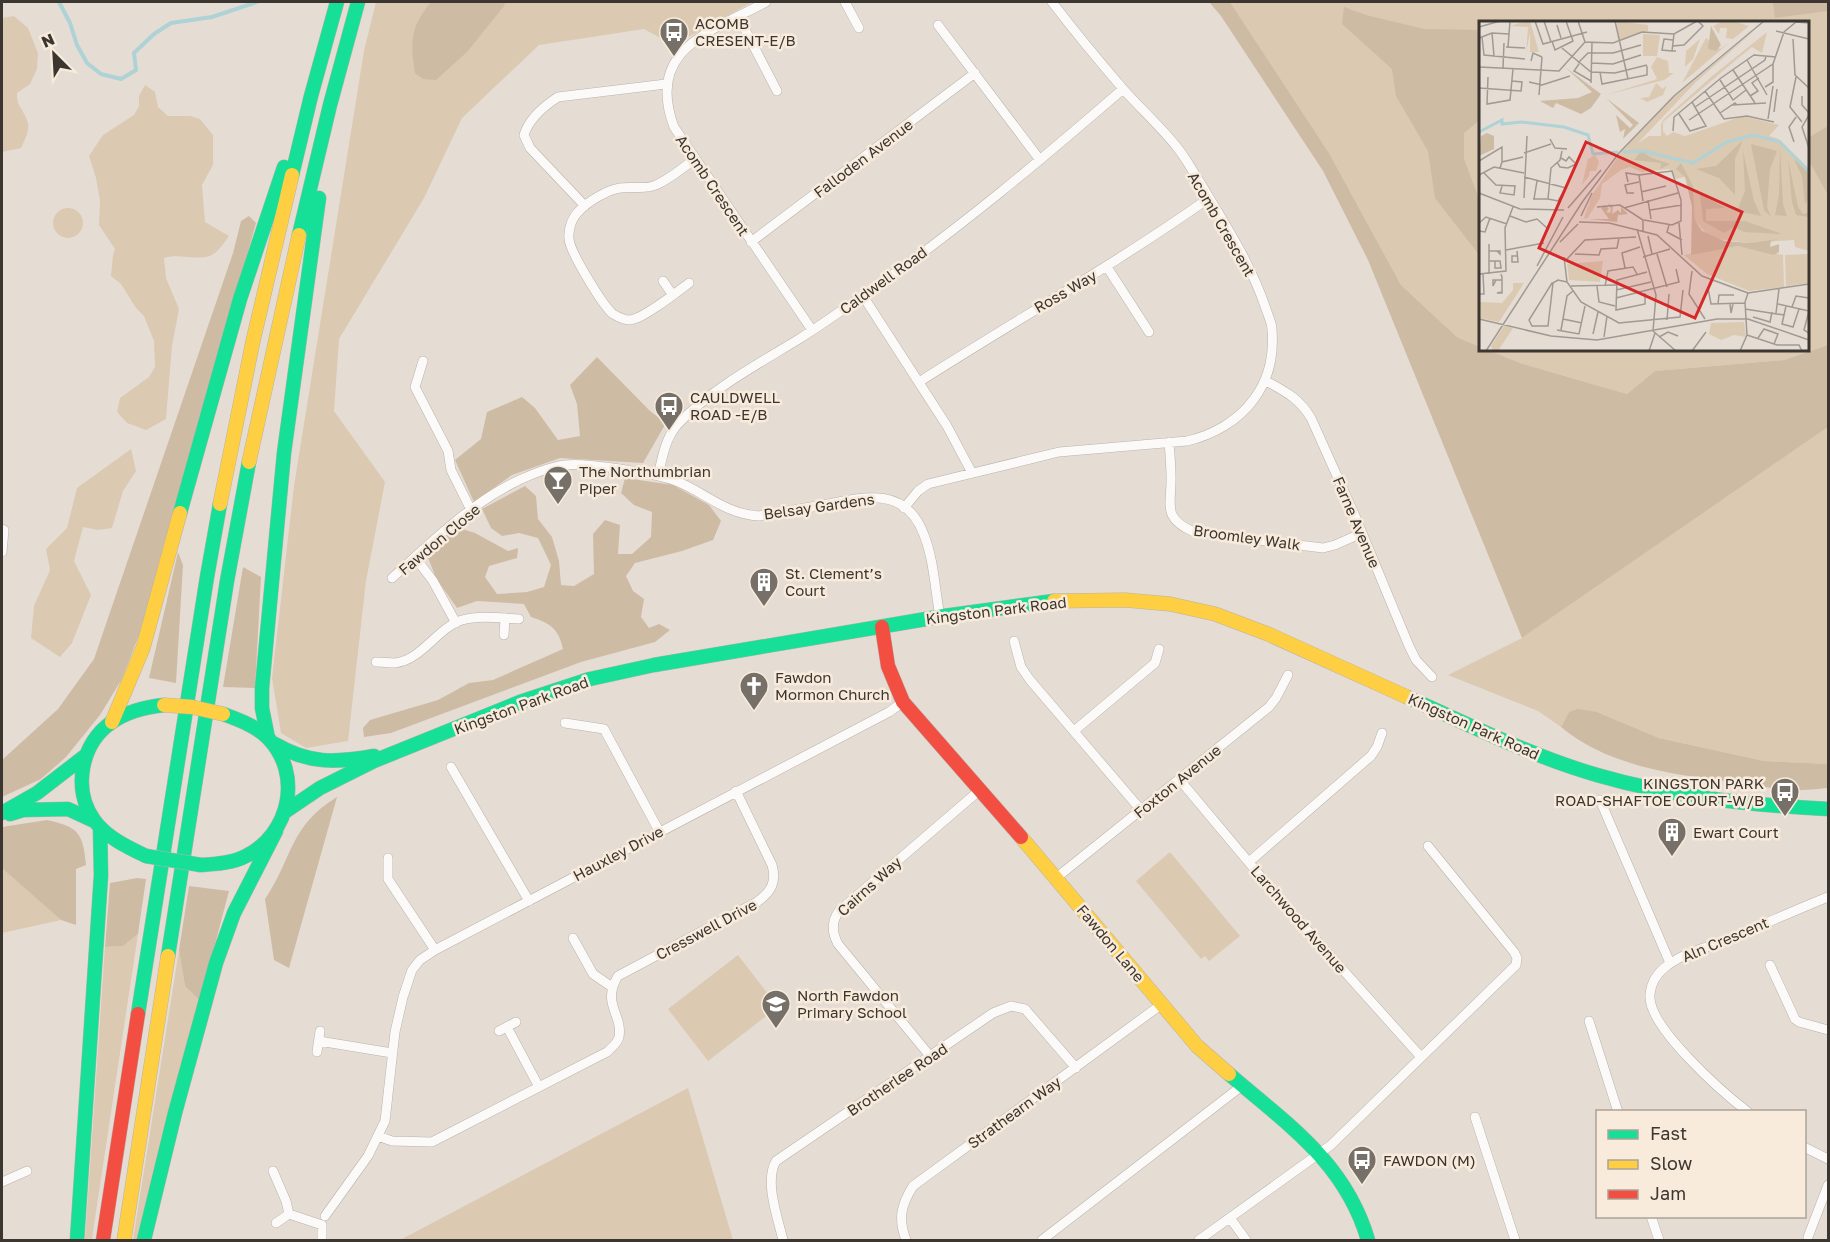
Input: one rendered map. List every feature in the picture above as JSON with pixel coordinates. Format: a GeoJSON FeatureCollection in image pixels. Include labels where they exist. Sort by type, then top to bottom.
{"type":"FeatureCollection","features":[{"type":"Feature","properties":{"kind":"main road"},"geometry":{"type":"LineString","coordinates":[[103,1240],[209,566],[253,340],[311,96],[337,2]]}},
{"type":"Feature","properties":{"kind":"main road"},"geometry":{"type":"LineString","coordinates":[[124,1240],[227,581],[245,483],[274,342],[330,105],[358,2]]}},
{"type":"Feature","properties":{"kind":"main road"},"geometry":{"type":"LineString","coordinates":[[112,722],[143,648],[237,311],[274,194],[311,96]]}},
{"type":"Feature","properties":{"kind":"main road"},"geometry":{"type":"LineString","coordinates":[[144,1240],[175,1113],[216,963],[234,913],[286,811],[289,792],[286,769],[270,741],[262,708],[262,688],[284,453],[330,105]]}},
{"type":"Feature","properties":{"kind":"main road","name":"Kingston Park Road"},"geometry":{"type":"LineString","coordinates":[[286,811],[334,779],[509,706],[574,684],[636,668],[1018,604],[1098,599],[1135,599],[1181,606],[1217,615],[1261,631],[1507,742],[1565,765],[1612,779],[1698,798],[1766,806],[1828,809]]}},
{"type":"Feature","properties":{"kind":"main road","name":"Fawdon Lane"},"geometry":{"type":"LineString","coordinates":[[882,627],[888,668],[903,702],[981,789],[1197,1046],[1319,1152],[1345,1186],[1360,1216],[1368,1240]]}},
{"type":"Feature","properties":{"kind":"main road"},"geometry":{"type":"LineString","coordinates":[[2,814],[38,793],[85,756],[112,722],[137,709],[164,705],[192,707],[223,714],[254,727],[270,741]]}},
{"type":"Feature","properties":{"kind":"main road","name":"Kingston Park Road"},"geometry":{"type":"LineString","coordinates":[[270,741],[296,756],[318,762],[357,759],[397,752]]}},
{"type":"Feature","properties":{"kind":"main road"},"geometry":{"type":"LineString","coordinates":[[77,1240],[101,875],[97,824],[82,796],[80,780],[85,756]]}},
{"type":"Feature","properties":{"kind":"main road"},"geometry":{"type":"LineString","coordinates":[[2,814],[23,810],[68,809],[97,824],[129,848],[146,856],[201,865],[232,861],[248,855],[266,843],[276,831]]}},
{"type":"Feature","properties":{"kind":"street"},"geometry":{"type":"LineString","coordinates":[[585,206],[530,148],[524,135],[527,126],[547,104],[558,96],[666,84],[675,61],[691,42],[766,2]]}},
{"type":"Feature","properties":{"kind":"street"},"geometry":{"type":"LineString","coordinates":[[845,2],[859,28]]}},
{"type":"Feature","properties":{"kind":"street","name":"Acomb Crescent"},"geometry":{"type":"LineString","coordinates":[[904,508],[918,491],[928,484],[1059,452],[1204,437],[1237,417],[1251,403],[1266,381],[1273,349],[1272,328],[1263,299],[1244,257],[1178,147],[1123,89],[1052,2]]}},
{"type":"Feature","properties":{"kind":"street"},"geometry":{"type":"LineString","coordinates":[[738,16],[777,91]]}},
{"type":"Feature","properties":{"kind":"street"},"geometry":{"type":"LineString","coordinates":[[938,25],[1040,160]]}},
{"type":"Feature","properties":{"kind":"street","name":"Falloden Avenue"},"geometry":{"type":"LineString","coordinates":[[751,242],[975,73]]}},
{"type":"Feature","properties":{"kind":"street","name":"Acomb Crescent"},"geometry":{"type":"LineString","coordinates":[[666,84],[667,109],[674,127],[812,330]]}},
{"type":"Feature","properties":{"kind":"street","name":"Caldwell Road"},"geometry":{"type":"LineString","coordinates":[[658,476],[667,442],[676,427],[701,404],[744,373],[863,296],[965,220],[1123,89]]}},
{"type":"Feature","properties":{"kind":"street"},"geometry":{"type":"LineString","coordinates":[[689,283],[640,316],[630,320],[619,318],[611,312],[572,252],[569,229],[579,210],[608,192],[618,188],[646,188],[656,185],[695,159]]}},
{"type":"Feature","properties":{"kind":"street","name":"Ross Way"},"geometry":{"type":"LineString","coordinates":[[919,382],[1019,318],[1107,267],[1209,198]]}},
{"type":"Feature","properties":{"kind":"street"},"geometry":{"type":"LineString","coordinates":[[1107,267],[1149,332]]}},
{"type":"Feature","properties":{"kind":"street"},"geometry":{"type":"LineString","coordinates":[[663,281],[672,294]]}},
{"type":"Feature","properties":{"kind":"street"},"geometry":{"type":"LineString","coordinates":[[863,296],[947,426],[972,473]]}},
{"type":"Feature","properties":{"kind":"street"},"geometry":{"type":"LineString","coordinates":[[423,361],[415,387],[448,451],[451,470],[471,510]]}},
{"type":"Feature","properties":{"kind":"street","name":"Farne Avenue"},"geometry":{"type":"LineString","coordinates":[[1266,381],[1302,404],[1311,418],[1409,646],[1416,660],[1431,677]]}},
{"type":"Feature","properties":{"kind":"street","name":"Broomley Walk"},"geometry":{"type":"LineString","coordinates":[[1169,442],[1172,478],[1170,509],[1180,526],[1194,532],[1323,548],[1362,533]]}},
{"type":"Feature","properties":{"kind":"street","name":"Fawdon Close"},"geometry":{"type":"LineString","coordinates":[[392,578],[456,520],[517,481],[559,466],[609,467],[658,476]]}},
{"type":"Feature","properties":{"kind":"street","name":"Belsay Gardens"},"geometry":{"type":"LineString","coordinates":[[658,476],[676,481],[732,511],[746,515],[759,516],[870,496],[887,499],[904,508]]}},
{"type":"Feature","properties":{"kind":"street"},"geometry":{"type":"LineString","coordinates":[[904,508],[919,524],[925,537],[940,617]]}},
{"type":"Feature","properties":{"kind":"street"},"geometry":{"type":"LineString","coordinates":[[2,552],[3,529]]}},
{"type":"Feature","properties":{"kind":"street"},"geometry":{"type":"LineString","coordinates":[[415,557],[433,581],[456,623]]}},
{"type":"Feature","properties":{"kind":"street"},"geometry":{"type":"LineString","coordinates":[[376,662],[395,663],[406,660],[456,623],[478,617],[519,619]]}},
{"type":"Feature","properties":{"kind":"street"},"geometry":{"type":"LineString","coordinates":[[504,635],[505,618]]}},
{"type":"Feature","properties":{"kind":"street"},"geometry":{"type":"LineString","coordinates":[[1014,641],[1021,667],[1030,680],[1141,810]]}},
{"type":"Feature","properties":{"kind":"street"},"geometry":{"type":"LineString","coordinates":[[1074,731],[1155,663],[1159,649]]}},
{"type":"Feature","properties":{"kind":"street","name":"Foxton Avenue"},"geometry":{"type":"LineString","coordinates":[[1056,878],[1269,707],[1288,675]]}},
{"type":"Feature","properties":{"kind":"street","name":"Hauxley Drive"},"geometry":{"type":"LineString","coordinates":[[323,1221],[368,1156],[385,1121],[395,1032],[412,970],[420,960],[659,831],[889,712],[903,702]]}},
{"type":"Feature","properties":{"kind":"street"},"geometry":{"type":"LineString","coordinates":[[565,723],[604,729],[659,831]]}},
{"type":"Feature","properties":{"kind":"street"},"geometry":{"type":"LineString","coordinates":[[1249,862],[1371,756],[1382,733]]}},
{"type":"Feature","properties":{"kind":"street"},"geometry":{"type":"LineString","coordinates":[[451,767],[529,901]]}},
{"type":"Feature","properties":{"kind":"street","name":"Larchwood Avenue"},"geometry":{"type":"LineString","coordinates":[[1179,779],[1282,903],[1421,1057]]}},
{"type":"Feature","properties":{"kind":"street","name":"Cairns Way"},"geometry":{"type":"LineString","coordinates":[[930,1056],[838,944],[833,924],[839,911],[981,789]]}},
{"type":"Feature","properties":{"kind":"street","name":"Cresswell Drive"},"geometry":{"type":"LineString","coordinates":[[612,987],[618,976],[768,894],[775,874],[736,791]]}},
{"type":"Feature","properties":{"kind":"street"},"geometry":{"type":"LineString","coordinates":[[1600,800],[1670,963]]}},
{"type":"Feature","properties":{"kind":"street"},"geometry":{"type":"LineString","coordinates":[[1199,1240],[1331,1145],[1516,965],[1514,952],[1428,846]]}},
{"type":"Feature","properties":{"kind":"street"},"geometry":{"type":"LineString","coordinates":[[388,858],[388,879],[435,950]]}},
{"type":"Feature","properties":{"kind":"street","name":"Aln Crescent"},"geometry":{"type":"LineString","coordinates":[[1746,1110],[1702,1073],[1667,1033],[1652,1011],[1650,993],[1653,981],[1659,972],[1670,963],[1828,897]]}},
{"type":"Feature","properties":{"kind":"street"},"geometry":{"type":"LineString","coordinates":[[378,1136],[392,1141],[432,1142],[607,1052],[616,1043],[619,1036],[610,995],[612,987],[593,974],[573,938]]}},
{"type":"Feature","properties":{"kind":"street"},"geometry":{"type":"LineString","coordinates":[[1770,965],[1795,1019],[1828,1030]]}},
{"type":"Feature","properties":{"kind":"street","name":"Strathearn Way"},"geometry":{"type":"LineString","coordinates":[[906,1240],[900,1221],[901,1211],[913,1186],[1162,1004]]}},
{"type":"Feature","properties":{"kind":"street","name":"Brotherlee Road"},"geometry":{"type":"LineString","coordinates":[[783,1240],[770,1176],[776,1161],[993,1013],[1011,1006],[1018,1006],[1031,1014],[1076,1068]]}},
{"type":"Feature","properties":{"kind":"street"},"geometry":{"type":"LineString","coordinates":[[1589,1021],[1617,1110]]}},
{"type":"Feature","properties":{"kind":"street"},"geometry":{"type":"LineString","coordinates":[[516,1022],[503,1029],[539,1087]]}},
{"type":"Feature","properties":{"kind":"street"},"geometry":{"type":"LineString","coordinates":[[317,1052],[319,1036],[392,1053]]}},
{"type":"Feature","properties":{"kind":"street"},"geometry":{"type":"LineString","coordinates":[[1042,1240],[1243,1085]]}},
{"type":"Feature","properties":{"kind":"street"},"geometry":{"type":"LineString","coordinates":[[1475,1116],[1515,1240]]}},
{"type":"Feature","properties":{"kind":"street"},"geometry":{"type":"LineString","coordinates":[[1806,1149],[1828,1159]]}},
{"type":"Feature","properties":{"kind":"street"},"geometry":{"type":"LineString","coordinates":[[2,1182],[27,1171]]}},
{"type":"Feature","properties":{"kind":"street"},"geometry":{"type":"LineString","coordinates":[[273,1171],[286,1201],[288,1214]]}},
{"type":"Feature","properties":{"kind":"street"},"geometry":{"type":"LineString","coordinates":[[1808,1237],[1828,1185]]}},
{"type":"Feature","properties":{"kind":"street"},"geometry":{"type":"LineString","coordinates":[[276,1223],[288,1214],[323,1221],[322,1240]]}},
{"type":"Feature","properties":{"kind":"street"},"geometry":{"type":"LineString","coordinates":[[1230,1218],[1246,1240]]}},
{"type":"Feature","properties":{"kind":"street"},"geometry":{"type":"LineString","coordinates":[[1652,1218],[1659,1240]]}},
{"type":"Feature","properties":{"kind":"shaded area"},"geometry":{"type":"Polygon","coordinates":[[[376,2],[752,2],[683,40],[677,47],[644,29],[539,45],[462,118],[424,198],[339,339],[334,411],[385,482],[366,581],[348,741],[306,748],[281,733],[272,678],[294,486],[364,51],[376,2]]]}},
{"type":"Feature","properties":{"kind":"shaded area"},"geometry":{"type":"Polygon","coordinates":[[[431,2],[505,2],[467,52],[436,80],[423,79],[415,73],[412,52],[415,27],[431,2]]]}},
{"type":"Feature","properties":{"kind":"shaded area"},"geometry":{"type":"Polygon","coordinates":[[[1209,2],[1230,2],[1329,153],[1401,285],[1457,337],[1479,347],[1479,351],[1490,351],[1523,364],[1627,394],[1655,371],[1784,360],[1828,345],[1828,427],[1522,638],[1368,260],[1323,171],[1221,16],[1209,2]]]}},
{"type":"Feature","properties":{"kind":"shaded area"},"geometry":{"type":"Polygon","coordinates":[[[1230,2],[1828,2],[1828,345],[1784,360],[1655,371],[1627,394],[1523,364],[1490,351],[1809,351],[1809,21],[1479,21],[1479,347],[1457,337],[1401,285],[1329,153],[1230,2]]]}},
{"type":"Feature","properties":{"kind":"shaded area"},"geometry":{"type":"Polygon","coordinates":[[[1773,2],[1828,2],[1828,11],[1775,18],[1773,2]]]}},
{"type":"Feature","properties":{"kind":"shaded area"},"geometry":{"type":"Polygon","coordinates":[[[1344,7],[1366,15],[1424,29],[1479,30],[1479,121],[1464,133],[1464,159],[1479,196],[1479,255],[1435,198],[1428,151],[1396,96],[1392,69],[1342,24],[1344,7]]]}},
{"type":"Feature","properties":{"kind":"shaded area"},"geometry":{"type":"Polygon","coordinates":[[[14,16],[28,28],[38,53],[37,69],[30,84],[17,93],[19,104],[28,123],[26,138],[21,148],[2,152],[2,18],[14,16]]]}},
{"type":"Feature","properties":{"kind":"shaded area"},"geometry":{"type":"Polygon","coordinates":[[[145,85],[155,92],[158,107],[168,116],[190,116],[200,119],[213,135],[213,165],[202,185],[205,222],[229,236],[220,249],[211,255],[199,258],[178,256],[164,258],[166,278],[179,309],[172,346],[166,419],[146,430],[127,423],[117,412],[120,398],[149,377],[155,367],[154,341],[144,316],[136,308],[121,284],[111,276],[115,249],[99,225],[100,201],[89,156],[103,135],[134,115],[139,106],[139,96],[145,85]]]}},
{"type":"Feature","properties":{"kind":"shaded area"},"geometry":{"type":"Polygon","coordinates":[[[1828,126],[1828,195],[1809,161],[1809,137],[1828,126]]]}},
{"type":"Feature","properties":{"kind":"shaded area"},"geometry":{"type":"Polygon","coordinates":[[[68,208],[79,212],[83,223],[79,234],[68,238],[57,234],[53,223],[57,212],[68,208]]]}},
{"type":"Feature","properties":{"kind":"shaded area"},"geometry":{"type":"Polygon","coordinates":[[[249,216],[256,223],[143,625],[122,679],[100,715],[66,757],[41,779],[2,797],[2,760],[58,709],[94,659],[233,253],[241,221],[249,216]]]}},
{"type":"Feature","properties":{"kind":"shaded area"},"geometry":{"type":"Polygon","coordinates":[[[597,357],[650,411],[666,423],[643,463],[560,458],[512,475],[474,502],[455,460],[481,439],[487,412],[522,397],[535,408],[558,440],[580,436],[577,404],[570,385],[597,357]]]}},
{"type":"Feature","properties":{"kind":"shaded area"},"geometry":{"type":"Polygon","coordinates":[[[1828,427],[1828,764],[1764,761],[1659,738],[1597,712],[1569,712],[1561,727],[1538,711],[1448,675],[1522,638],[1828,427]]]}},
{"type":"Feature","properties":{"kind":"shaded area"},"geometry":{"type":"Polygon","coordinates":[[[131,449],[136,471],[123,491],[112,528],[98,530],[83,527],[74,561],[91,595],[72,643],[60,657],[31,638],[34,606],[50,570],[46,549],[67,528],[77,488],[131,449]]]}},
{"type":"Feature","properties":{"kind":"shaded area"},"geometry":{"type":"Polygon","coordinates":[[[625,478],[673,485],[709,505],[721,521],[713,540],[635,563],[626,576],[633,591],[644,599],[641,617],[649,628],[659,624],[670,630],[655,642],[581,662],[391,733],[364,737],[363,728],[370,720],[438,700],[469,683],[493,680],[563,649],[559,636],[553,628],[531,617],[524,604],[477,601],[457,608],[436,578],[427,555],[443,537],[459,528],[475,533],[508,551],[518,548],[517,558],[489,566],[485,577],[497,594],[527,592],[544,587],[551,565],[538,538],[519,533],[502,536],[491,528],[482,509],[525,486],[536,496],[538,519],[552,537],[559,561],[561,585],[574,586],[594,574],[593,534],[605,520],[620,525],[618,554],[632,554],[651,537],[652,512],[634,505],[621,493],[625,478]]]}},
{"type":"Feature","properties":{"kind":"shaded area"},"geometry":{"type":"Polygon","coordinates":[[[178,552],[183,565],[176,683],[149,678],[178,552]]]}},
{"type":"Feature","properties":{"kind":"shaded area"},"geometry":{"type":"Polygon","coordinates":[[[243,567],[261,577],[255,688],[223,687],[243,567]]]}},
{"type":"Feature","properties":{"kind":"shaded area"},"geometry":{"type":"Polygon","coordinates":[[[1578,709],[1597,712],[1659,738],[1764,761],[1828,764],[1828,788],[1787,790],[1665,772],[1620,760],[1579,740],[1561,727],[1569,712],[1578,709]]]}},
{"type":"Feature","properties":{"kind":"shaded area"},"geometry":{"type":"Polygon","coordinates":[[[337,797],[289,968],[274,960],[265,899],[309,819],[337,797]]]}},
{"type":"Feature","properties":{"kind":"shaded area"},"geometry":{"type":"Polygon","coordinates":[[[47,820],[73,829],[83,845],[86,865],[76,869],[76,925],[61,920],[2,868],[2,827],[47,820]]]}},
{"type":"Feature","properties":{"kind":"shaded area"},"geometry":{"type":"Polygon","coordinates":[[[1170,852],[1240,936],[1209,961],[1205,956],[1201,959],[1136,881],[1170,852]]]}},
{"type":"Feature","properties":{"kind":"shaded area"},"geometry":{"type":"Polygon","coordinates":[[[3,868],[61,920],[2,933],[3,868]]]}},
{"type":"Feature","properties":{"kind":"shaded area"},"geometry":{"type":"Polygon","coordinates":[[[137,878],[146,879],[138,934],[123,946],[105,947],[110,883],[137,878]]]}},
{"type":"Feature","properties":{"kind":"shaded area"},"geometry":{"type":"Polygon","coordinates":[[[189,886],[229,891],[200,1001],[185,986],[179,950],[189,886]]]}},
{"type":"Feature","properties":{"kind":"shaded area"},"geometry":{"type":"Polygon","coordinates":[[[138,934],[92,1240],[85,1240],[105,947],[123,946],[138,934]]]}},
{"type":"Feature","properties":{"kind":"shaded area"},"geometry":{"type":"Polygon","coordinates":[[[179,950],[185,986],[200,1001],[139,1240],[133,1240],[179,950]]]}},
{"type":"Feature","properties":{"kind":"shaded area"},"geometry":{"type":"Polygon","coordinates":[[[738,955],[778,1007],[708,1061],[668,1009],[738,955]]]}},
{"type":"Feature","properties":{"kind":"shaded area"},"geometry":{"type":"Polygon","coordinates":[[[688,1088],[733,1240],[400,1240],[688,1088]]]}},
{"type":"Feature","properties":{"kind":"waterway"},"geometry":{"type":"LineString","coordinates":[[59,2],[87,63],[101,74],[121,79],[136,70],[134,53],[154,34],[171,23],[212,17],[257,2]]}},
{"type":"Feature","properties":{"kind":"traffic: fast"},"geometry":{"type":"LineString","coordinates":[[292,175],[337,2]]}},
{"type":"Feature","properties":{"kind":"traffic: fast"},"geometry":{"type":"LineString","coordinates":[[299,235],[330,105],[358,2]]}},
{"type":"Feature","properties":{"kind":"traffic: fast"},"geometry":{"type":"LineString","coordinates":[[180,513],[240,299],[284,167]]}},
{"type":"Feature","properties":{"kind":"traffic: fast"},"geometry":{"type":"LineString","coordinates":[[268,738],[262,708],[262,688],[284,453],[319,198]]}},
{"type":"Feature","properties":{"kind":"traffic: fast"},"geometry":{"type":"LineString","coordinates":[[168,956],[227,581],[249,462]]}},
{"type":"Feature","properties":{"kind":"traffic: fast"},"geometry":{"type":"LineString","coordinates":[[138,1014],[220,504]]}},
{"type":"Feature","properties":{"kind":"traffic: fast"},"geometry":{"type":"LineString","coordinates":[[286,811],[320,788],[374,761],[520,702],[590,679],[654,665],[944,616],[1054,601]]}},
{"type":"Feature","properties":{"kind":"traffic: fast"},"geometry":{"type":"LineString","coordinates":[[1407,697],[1548,759],[1625,783],[1711,799],[1828,809]]}},
{"type":"Feature","properties":{"kind":"traffic: fast"},"geometry":{"type":"LineString","coordinates":[[146,856],[124,845],[94,820],[83,795],[83,767],[93,742],[112,722],[137,710],[164,705]]}},
{"type":"Feature","properties":{"kind":"traffic: fast"},"geometry":{"type":"LineString","coordinates":[[201,865],[236,860],[261,846],[273,833],[282,818],[287,802],[286,769],[279,753],[268,738],[258,730],[223,714]]}},
{"type":"Feature","properties":{"kind":"traffic: fast"},"geometry":{"type":"LineString","coordinates":[[275,744],[287,751],[323,760],[335,761],[374,756]]}},
{"type":"Feature","properties":{"kind":"traffic: fast"},"geometry":{"type":"LineString","coordinates":[[2,813],[37,793],[85,756]]}},
{"type":"Feature","properties":{"kind":"traffic: fast"},"geometry":{"type":"LineString","coordinates":[[10,814],[23,810],[68,809],[94,821]]}},
{"type":"Feature","properties":{"kind":"traffic: fast"},"geometry":{"type":"LineString","coordinates":[[77,1240],[101,875],[100,827]]}},
{"type":"Feature","properties":{"kind":"traffic: fast"},"geometry":{"type":"LineString","coordinates":[[144,1240],[175,1113],[216,963],[234,913],[276,831]]}},
{"type":"Feature","properties":{"kind":"traffic: fast"},"geometry":{"type":"LineString","coordinates":[[146,856],[201,865]]}},
{"type":"Feature","properties":{"kind":"traffic: fast"},"geometry":{"type":"LineString","coordinates":[[1229,1074],[1293,1128],[1329,1167],[1345,1188],[1368,1240]]}},
{"type":"Feature","properties":{"kind":"traffic: slow"},"geometry":{"type":"LineString","coordinates":[[220,504],[253,341],[292,175]]}},
{"type":"Feature","properties":{"kind":"traffic: slow"},"geometry":{"type":"LineString","coordinates":[[249,462],[299,235]]}},
{"type":"Feature","properties":{"kind":"traffic: slow"},"geometry":{"type":"LineString","coordinates":[[112,722],[143,648],[180,513]]}},
{"type":"Feature","properties":{"kind":"traffic: slow"},"geometry":{"type":"LineString","coordinates":[[1054,601],[1125,600],[1170,604],[1215,614],[1268,634],[1407,697]]}},
{"type":"Feature","properties":{"kind":"traffic: slow"},"geometry":{"type":"LineString","coordinates":[[164,705],[192,707],[223,714]]}},
{"type":"Feature","properties":{"kind":"traffic: slow"},"geometry":{"type":"LineString","coordinates":[[1021,837],[1197,1046],[1229,1074]]}},
{"type":"Feature","properties":{"kind":"traffic: slow"},"geometry":{"type":"LineString","coordinates":[[124,1240],[168,956]]}},
{"type":"Feature","properties":{"kind":"traffic: jam"},"geometry":{"type":"LineString","coordinates":[[882,627],[888,666],[903,702],[1021,837]]}},
{"type":"Feature","properties":{"kind":"traffic: jam"},"geometry":{"type":"LineString","coordinates":[[103,1240],[138,1014]]}},
{"type":"Feature","properties":{"kind":"place","name":"ACOMB CRESENT-E/B"},"geometry":{"type":"Point","coordinates":[674,58]}},
{"type":"Feature","properties":{"kind":"place","name":"CAULDWELL ROAD -E/B"},"geometry":{"type":"Point","coordinates":[669,432]}},
{"type":"Feature","properties":{"kind":"place","name":"The Northumbrian Piper"},"geometry":{"type":"Point","coordinates":[558,506]}},
{"type":"Feature","properties":{"kind":"place","name":"St. Clement’s Court"},"geometry":{"type":"Point","coordinates":[764,608]}},
{"type":"Feature","properties":{"kind":"place","name":"Fawdon Mormon Church"},"geometry":{"type":"Point","coordinates":[754,712]}},
{"type":"Feature","properties":{"kind":"place","name":"KINGSTON PARK ROAD-SHAFTOE COURT-W/B"},"geometry":{"type":"Point","coordinates":[1785,818]}},
{"type":"Feature","properties":{"kind":"place","name":"Ewart Court"},"geometry":{"type":"Point","coordinates":[1672,858]}},
{"type":"Feature","properties":{"kind":"place","name":"North Fawdon Primary School"},"geometry":{"type":"Point","coordinates":[776,1030]}},
{"type":"Feature","properties":{"kind":"place","name":"FAWDON (M)"},"geometry":{"type":"Point","coordinates":[1362,1186]}}]}
